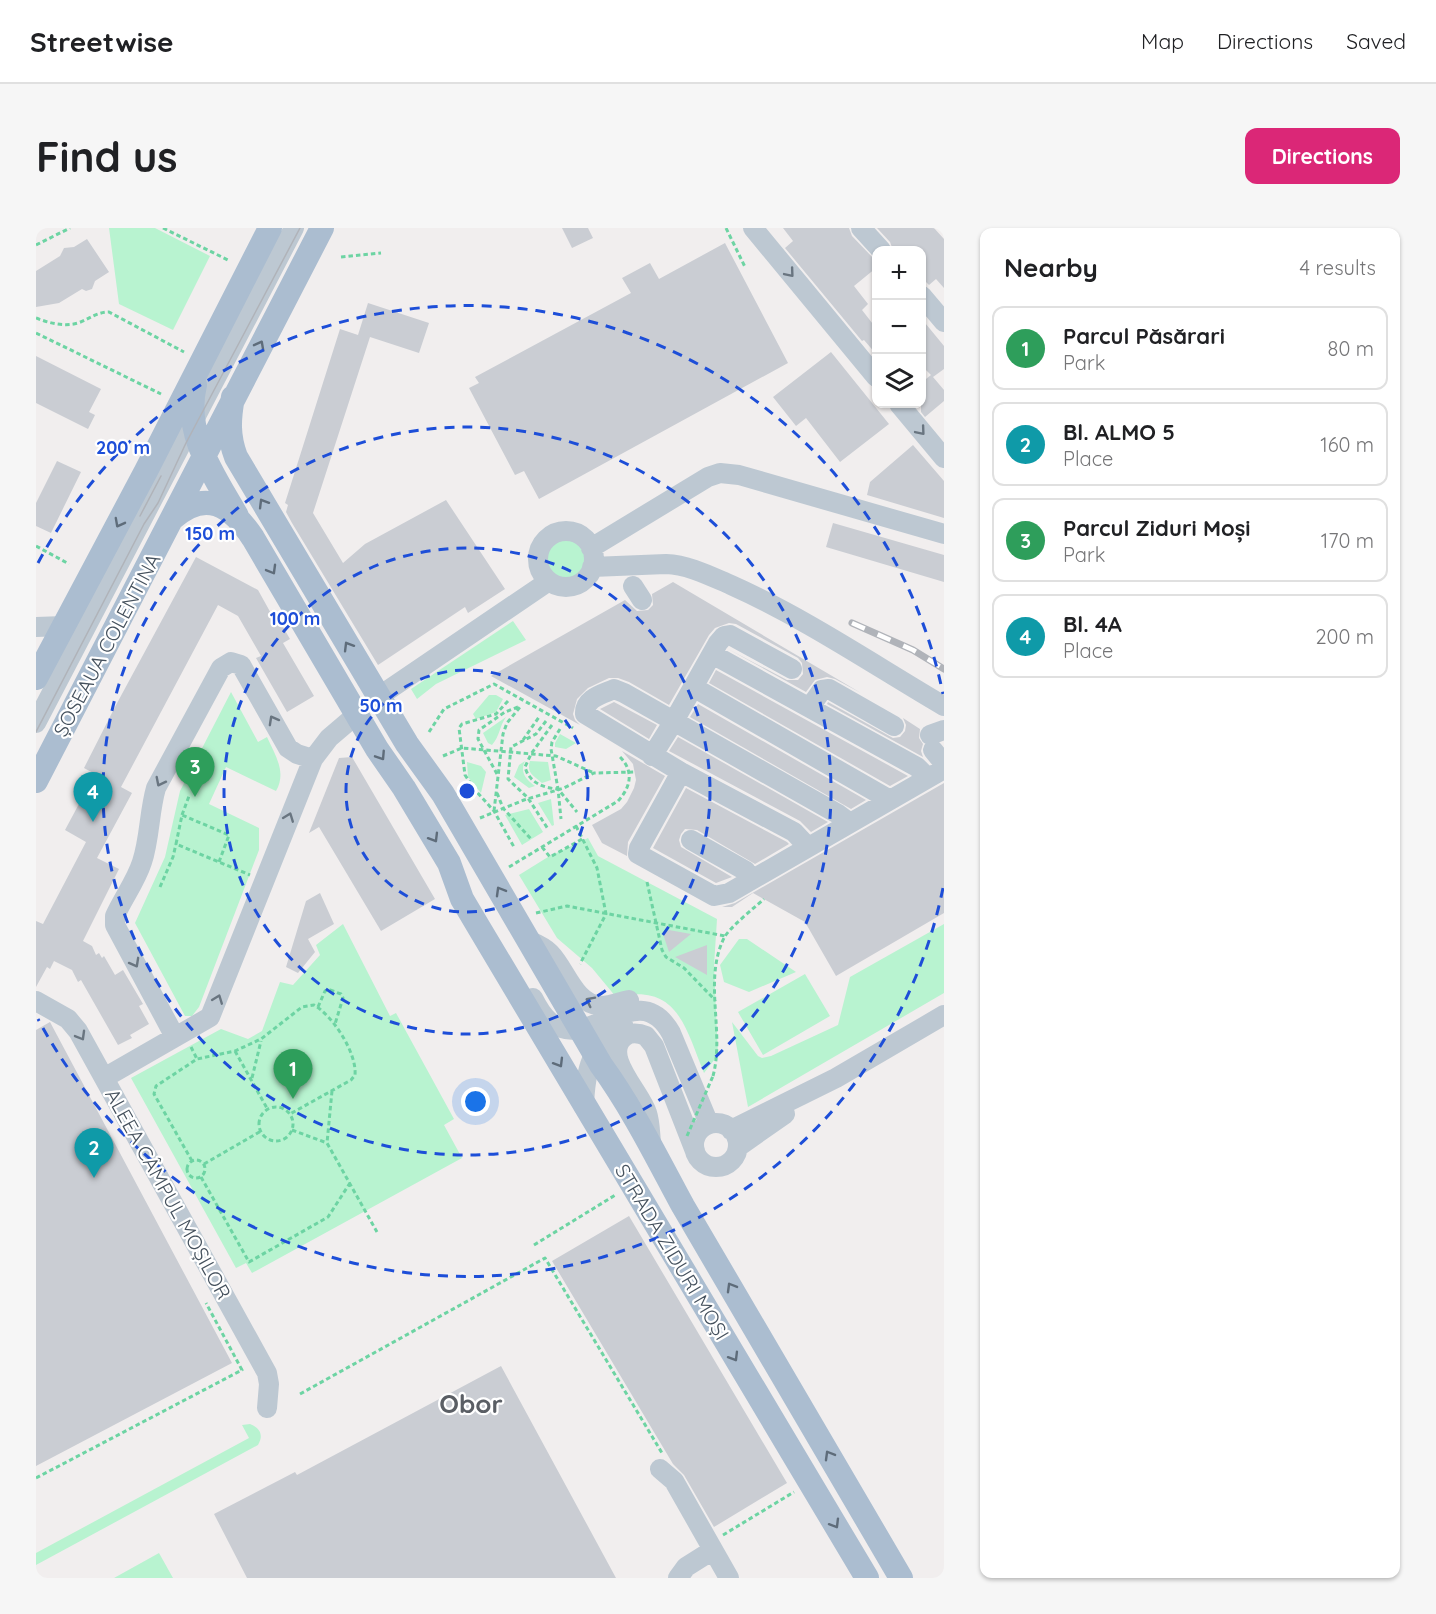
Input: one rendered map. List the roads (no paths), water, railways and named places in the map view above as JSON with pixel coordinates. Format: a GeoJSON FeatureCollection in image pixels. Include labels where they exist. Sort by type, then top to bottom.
{"type":"FeatureCollection","features":[{"type":"Feature","properties":{"kind":"main road","name":"ȘOSEAUA COLENTINA"},"geometry":{"type":"LineString","coordinates":[[36,678],[146,471],[192,359],[270,228]]}},
{"type":"Feature","properties":{"kind":"main road","name":"ȘOSEAUA COLENTINA"},"geometry":{"type":"LineString","coordinates":[[36,781],[172,518],[197,442],[233,397],[322,228]]}},
{"type":"Feature","properties":{"kind":"main road"},"geometry":{"type":"LineString","coordinates":[[192,359],[197,442],[221,448],[236,457]]}},
{"type":"Feature","properties":{"kind":"main road","name":"ȘOSEAUA COLENTINA"},"geometry":{"type":"LineString","coordinates":[[233,397],[229,435],[236,457]]}},
{"type":"Feature","properties":{"kind":"main road","name":"ȘOSEAUA COLENTINA"},"geometry":{"type":"LineString","coordinates":[[146,471],[168,453],[197,442]]}},
{"type":"Feature","properties":{"kind":"main road","name":"STRADA ZIDURI MOȘI"},"geometry":{"type":"LineString","coordinates":[[197,442],[240,521],[356,715],[450,863],[462,899],[584,1107],[867,1578]]}},
{"type":"Feature","properties":{"kind":"main road","name":"STRADA ZIDURI MOȘI"},"geometry":{"type":"LineString","coordinates":[[236,457],[412,753],[443,794],[530,941],[590,1026],[594,1054],[652,1148],[683,1206],[902,1578]]}},
{"type":"Feature","properties":{"kind":"main road","name":"STRADA ZIDURI MOȘI"},"geometry":{"type":"LineString","coordinates":[[172,518],[189,506],[204,502],[229,510],[240,521]]}},
{"type":"Feature","properties":{"kind":"street"},"geometry":{"type":"LineString","coordinates":[[36,723],[197,442],[226,359],[294,228]]}},
{"type":"Feature","properties":{"kind":"street"},"geometry":{"type":"LineString","coordinates":[[753,228],[872,372]]}},
{"type":"Feature","properties":{"kind":"street"},"geometry":{"type":"LineString","coordinates":[[861,228],[877,246]]}},
{"type":"Feature","properties":{"kind":"street"},"geometry":{"type":"LineString","coordinates":[[925,300],[944,322]]}},
{"type":"Feature","properties":{"kind":"street"},"geometry":{"type":"LineString","coordinates":[[226,359],[233,397]]}},
{"type":"Feature","properties":{"kind":"street"},"geometry":{"type":"LineString","coordinates":[[901,408],[944,458]]}},
{"type":"Feature","properties":{"kind":"street"},"geometry":{"type":"LineString","coordinates":[[592,558],[708,477],[720,473],[739,475],[944,534]]}},
{"type":"Feature","properties":{"kind":"street"},"geometry":{"type":"LineString","coordinates":[[566,531],[583,537],[592,558],[587,577],[575,585],[558,586],[549,581],[540,571],[538,560],[543,543],[549,536],[566,531]]}},
{"type":"Feature","properties":{"kind":"street"},"geometry":{"type":"LineString","coordinates":[[592,558],[666,564],[695,570],[764,600],[944,706]]}},
{"type":"Feature","properties":{"kind":"street"},"geometry":{"type":"LineString","coordinates":[[378,697],[549,581]]}},
{"type":"Feature","properties":{"kind":"street"},"geometry":{"type":"LineString","coordinates":[[36,627],[64,626]]}},
{"type":"Feature","properties":{"kind":"street"},"geometry":{"type":"LineString","coordinates":[[652,756],[711,654],[724,636],[730,635],[792,669]]}},
{"type":"Feature","properties":{"kind":"street"},"geometry":{"type":"LineString","coordinates":[[36,636],[48,656]]}},
{"type":"Feature","properties":{"kind":"street"},"geometry":{"type":"LineString","coordinates":[[711,654],[917,767],[928,778]]}},
{"type":"Feature","properties":{"kind":"street"},"geometry":{"type":"LineString","coordinates":[[175,1037],[114,921],[142,862],[149,835],[156,788],[221,668],[231,662],[241,665],[288,748],[297,754],[313,759]]}},
{"type":"Feature","properties":{"kind":"street"},"geometry":{"type":"LineString","coordinates":[[693,687],[890,800]]}},
{"type":"Feature","properties":{"kind":"street"},"geometry":{"type":"LineString","coordinates":[[808,848],[794,832],[652,756],[585,714],[585,708],[590,701],[614,689],[838,814],[850,824]]}},
{"type":"Feature","properties":{"kind":"street"},"geometry":{"type":"LineString","coordinates":[[810,707],[822,690],[829,689],[894,726]]}},
{"type":"Feature","properties":{"kind":"street"},"geometry":{"type":"LineString","coordinates":[[104,1078],[210,1017],[313,759],[329,738],[356,715]]}},
{"type":"Feature","properties":{"kind":"street"},"geometry":{"type":"LineString","coordinates":[[681,772],[639,848],[638,854],[714,896],[729,893],[944,769],[936,738]]}},
{"type":"Feature","properties":{"kind":"street"},"geometry":{"type":"LineString","coordinates":[[691,840],[746,871],[750,881]]}},
{"type":"Feature","properties":{"kind":"street","name":"STRADA ZIDURI MOȘI"},"geometry":{"type":"LineString","coordinates":[[478,926],[502,946],[539,1009],[550,1022],[559,1028],[590,1026]]}},
{"type":"Feature","properties":{"kind":"street"},"geometry":{"type":"LineString","coordinates":[[530,941],[540,945],[551,954],[576,991],[590,1002],[604,1006],[625,1000],[647,1000],[667,1009],[675,1021],[711,1135]]}},
{"type":"Feature","properties":{"kind":"street","name":"ALEEA CÂMPUL MOȘILOR"},"geometry":{"type":"LineString","coordinates":[[36,1000],[61,1014],[73,1024],[104,1078],[267,1373],[269,1384],[267,1408]]}},
{"type":"Feature","properties":{"kind":"street"},"geometry":{"type":"LineString","coordinates":[[590,1026],[621,1014],[640,1011],[650,1013],[666,1024],[711,1135]]}},
{"type":"Feature","properties":{"kind":"street"},"geometry":{"type":"LineString","coordinates":[[711,1135],[836,1078],[941,1015]]}},
{"type":"Feature","properties":{"kind":"street"},"geometry":{"type":"LineString","coordinates":[[584,1107],[586,1073],[594,1054],[615,1029],[625,1022],[634,1021],[650,1025],[662,1039],[711,1135]]}},
{"type":"Feature","properties":{"kind":"street"},"geometry":{"type":"LineString","coordinates":[[652,1148],[647,1113],[617,1057],[618,1044],[622,1038],[633,1033],[646,1036],[654,1046],[711,1135]]}},
{"type":"Feature","properties":{"kind":"street"},"geometry":{"type":"LineString","coordinates":[[678,1578],[682,1571],[710,1549]]}},
{"type":"Feature","properties":{"kind":"street"},"geometry":{"type":"LineString","coordinates":[[710,1549],[716,1578]]}},
{"type":"Feature","properties":{"kind":"street"},"geometry":{"type":"LineString","coordinates":[[710,1549],[729,1578]]}},
{"type":"Feature","properties":{"kind":"tram line"},"geometry":{"type":"LineString","coordinates":[[36,732],[144,524],[158,503],[186,443],[300,228]]}},
{"type":"Feature","properties":{"kind":"tram line"},"geometry":{"type":"LineString","coordinates":[[140,516],[161,476]]}},
{"type":"Feature","properties":{"kind":"railway"},"geometry":{"type":"LineString","coordinates":[[852,623],[913,650],[944,669]]}},
{"type":"Feature","properties":{"kind":"place","name":"Parcul Ziduri Moși"},"geometry":{"type":"Point","coordinates":[195,797]}},
{"type":"Feature","properties":{"kind":"place","name":"Bl. 4A"},"geometry":{"type":"Point","coordinates":[93,822]}},
{"type":"Feature","properties":{"kind":"place","name":"Parcul Păsărari"},"geometry":{"type":"Point","coordinates":[293,1099]}},
{"type":"Feature","properties":{"kind":"place","name":"Bl. ALMO 5"},"geometry":{"type":"Point","coordinates":[94,1178]}},
{"type":"Feature","properties":{"kind":"district","name":"Obor"},"geometry":{"type":"Point","coordinates":[471,1404]}}]}
